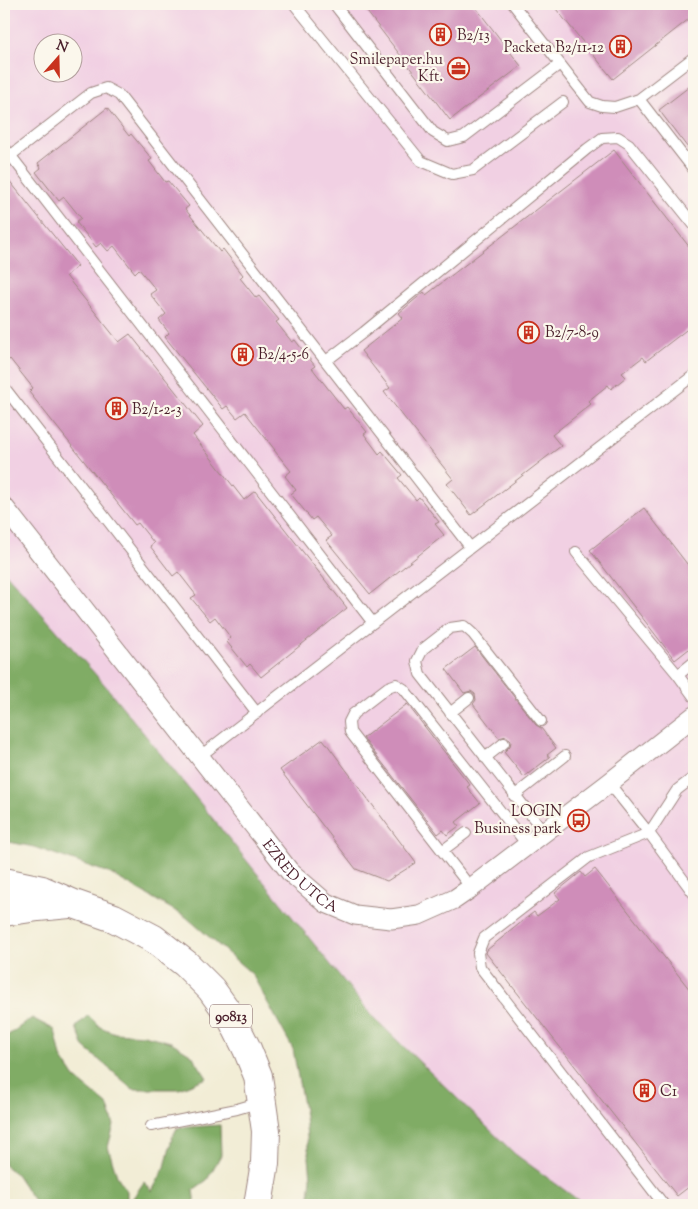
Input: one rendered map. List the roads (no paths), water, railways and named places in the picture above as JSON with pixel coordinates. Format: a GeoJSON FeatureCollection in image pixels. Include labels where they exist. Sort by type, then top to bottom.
{"type":"FeatureCollection","features":[{"type":"Feature","properties":{"kind":"highway"},"geometry":{"type":"LineString","coordinates":[[4,882],[42,890],[74,904]]}},
{"type":"Feature","properties":{"kind":"highway","name":"90813"},"geometry":{"type":"LineString","coordinates":[[4,912],[74,904],[114,918],[154,939],[186,964],[211,989],[231,1017],[258,1076],[266,1131],[265,1163],[258,1205]]}},
{"type":"Feature","properties":{"kind":"street","name":"EZRED UTCA"},"geometry":{"type":"LineString","coordinates":[[4,507],[290,872],[326,903],[355,915],[391,920],[419,915],[456,899],[609,784],[694,716]]}},
{"type":"Feature","properties":{"kind":"lane"},"geometry":{"type":"LineString","coordinates":[[294,4],[421,162],[452,174],[473,170],[563,102]]}},
{"type":"Feature","properties":{"kind":"lane"},"geometry":{"type":"LineString","coordinates":[[334,4],[433,132],[448,141],[464,137],[560,64]]}},
{"type":"Feature","properties":{"kind":"lane"},"geometry":{"type":"LineString","coordinates":[[513,4],[590,102],[602,106],[615,107],[639,99],[694,57]]}},
{"type":"Feature","properties":{"kind":"lane"},"geometry":{"type":"LineString","coordinates":[[373,623],[7,152],[92,93],[106,88],[119,95],[470,547]]}},
{"type":"Feature","properties":{"kind":"lane"},"geometry":{"type":"LineString","coordinates":[[639,99],[694,170]]}},
{"type":"Feature","properties":{"kind":"lane"},"geometry":{"type":"LineString","coordinates":[[326,361],[372,326],[602,138],[618,137],[629,144],[694,225]]}},
{"type":"Feature","properties":{"kind":"lane"},"geometry":{"type":"LineString","coordinates":[[199,757],[694,375]]}},
{"type":"Feature","properties":{"kind":"lane"},"geometry":{"type":"LineString","coordinates":[[4,387],[256,713]]}},
{"type":"Feature","properties":{"kind":"lane"},"geometry":{"type":"LineString","coordinates":[[576,552],[694,697]]}},
{"type":"Feature","properties":{"kind":"lane"},"geometry":{"type":"LineString","coordinates":[[541,721],[473,634],[464,626],[450,628],[423,649],[417,661],[420,674],[514,796],[545,833]]}},
{"type":"Feature","properties":{"kind":"lane"},"geometry":{"type":"LineString","coordinates":[[678,675],[694,662]]}},
{"type":"Feature","properties":{"kind":"lane"},"geometry":{"type":"LineString","coordinates":[[471,888],[350,732],[348,722],[353,714],[388,687],[396,684],[404,689],[528,846]]}},
{"type":"Feature","properties":{"kind":"lane"},"geometry":{"type":"LineString","coordinates":[[450,712],[469,698]]}},
{"type":"Feature","properties":{"kind":"lane"},"geometry":{"type":"LineString","coordinates":[[485,758],[504,743]]}},
{"type":"Feature","properties":{"kind":"lane"},"geometry":{"type":"LineString","coordinates":[[514,796],[565,756]]}},
{"type":"Feature","properties":{"kind":"lane"},"geometry":{"type":"LineString","coordinates":[[664,1205],[480,968],[478,953],[484,938],[589,857],[649,833],[677,790],[694,777]]}},
{"type":"Feature","properties":{"kind":"lane"},"geometry":{"type":"LineString","coordinates":[[609,784],[649,833],[694,894]]}},
{"type":"Feature","properties":{"kind":"lane"},"geometry":{"type":"LineString","coordinates":[[442,851],[466,833]]}},
{"type":"Feature","properties":{"kind":"lane"},"geometry":{"type":"LineString","coordinates":[[151,1126],[237,1109],[262,1102]]}},
{"type":"Feature","properties":{"kind":"place","name":"B2/13"},"geometry":{"type":"Point","coordinates":[441,35]}},
{"type":"Feature","properties":{"kind":"place","name":"Packeta B2/11-12"},"geometry":{"type":"Point","coordinates":[620,47]}},
{"type":"Feature","properties":{"kind":"place","name":"Smilepaper.hu Kft."},"geometry":{"type":"Point","coordinates":[459,68]}},
{"type":"Feature","properties":{"kind":"place","name":"B2/7-8-9"},"geometry":{"type":"Point","coordinates":[529,332]}},
{"type":"Feature","properties":{"kind":"place","name":"B2/4-5-6"},"geometry":{"type":"Point","coordinates":[242,354]}},
{"type":"Feature","properties":{"kind":"place","name":"B2/1-2-3"},"geometry":{"type":"Point","coordinates":[116,409]}},
{"type":"Feature","properties":{"kind":"place","name":"LOGIN Business park"},"geometry":{"type":"Point","coordinates":[578,820]}},
{"type":"Feature","properties":{"kind":"place","name":"C1"},"geometry":{"type":"Point","coordinates":[644,1091]}}]}
